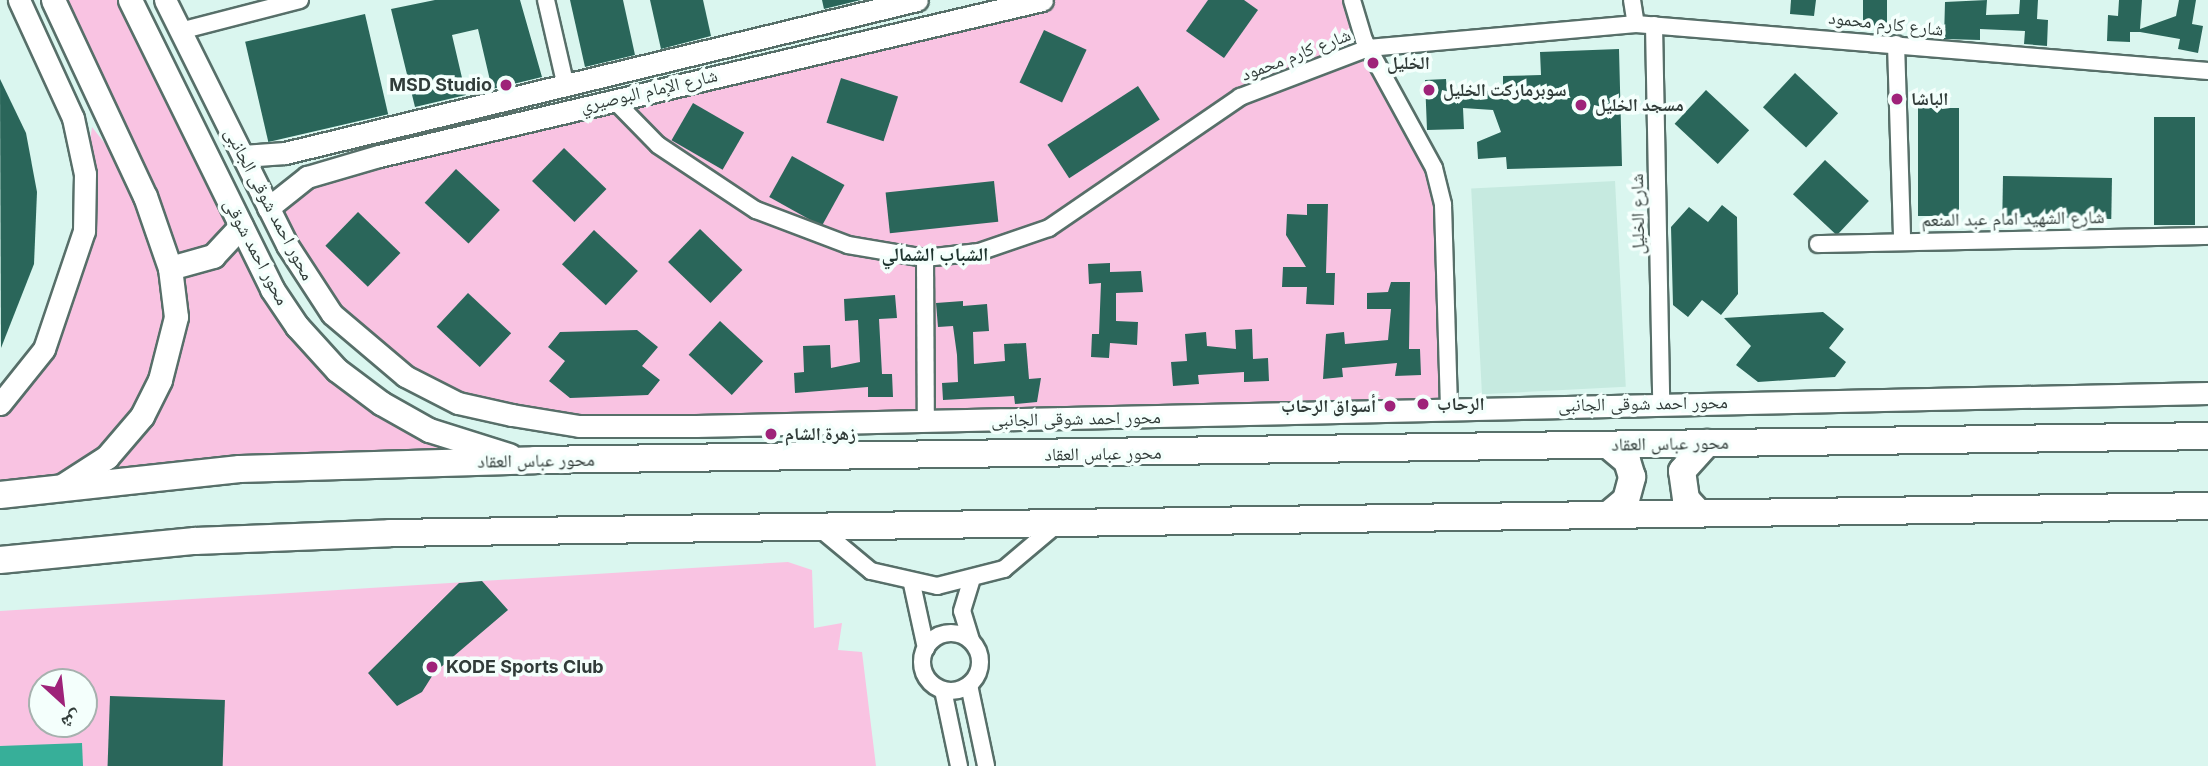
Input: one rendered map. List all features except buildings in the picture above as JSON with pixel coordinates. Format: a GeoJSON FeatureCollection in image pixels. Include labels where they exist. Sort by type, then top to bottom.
{"type":"FeatureCollection","features":[{"type":"Feature","properties":{"kind":"main road"},"geometry":{"type":"LineString","coordinates":[[53,0],[145,196],[170,268],[176,317],[160,380],[142,416],[107,457],[62,486]]}},
{"type":"Feature","properties":{"kind":"main road","name":"محور احمد شوقى"},"geometry":{"type":"LineString","coordinates":[[130,0],[272,289],[337,370],[429,430],[535,460]]}},
{"type":"Feature","properties":{"kind":"main road"},"geometry":{"type":"LineString","coordinates":[[170,268],[213,256],[241,226]]}},
{"type":"Feature","properties":{"kind":"main road","name":"محور عباس العقاد"},"geometry":{"type":"LineString","coordinates":[[0,495],[62,486],[257,468],[535,460],[2208,436]]}},
{"type":"Feature","properties":{"kind":"main road"},"geometry":{"type":"LineString","coordinates":[[1699,513],[1686,499],[1682,471],[1707,443]]}},
{"type":"Feature","properties":{"kind":"main road"},"geometry":{"type":"LineString","coordinates":[[1608,445],[1622,454],[1632,477],[1626,500],[1608,515]]}},
{"type":"Feature","properties":{"kind":"main road"},"geometry":{"type":"LineString","coordinates":[[0,560],[238,538],[2208,506]]}},
{"type":"Feature","properties":{"kind":"street"},"geometry":{"type":"LineString","coordinates":[[0,404],[44,349],[84,231],[85,174],[73,118],[19,0]]}},
{"type":"Feature","properties":{"kind":"street","name":"محور احمد شوقى الجانبى"},"geometry":{"type":"LineString","coordinates":[[165,0],[268,208],[332,314],[382,361],[458,403],[579,426],[926,423],[1661,402],[2208,393]]}},
{"type":"Feature","properties":{"kind":"street"},"geometry":{"type":"LineString","coordinates":[[546,0],[565,82]]}},
{"type":"Feature","properties":{"kind":"street","name":"شارع الإمام البوصيري"},"geometry":{"type":"LineString","coordinates":[[243,156],[285,153],[565,82],[917,0]]}},
{"type":"Feature","properties":{"kind":"street","name":"شارع الإمام البوصيري"},"geometry":{"type":"LineString","coordinates":[[268,208],[307,177],[613,99],[1041,0]]}},
{"type":"Feature","properties":{"kind":"street"},"geometry":{"type":"LineString","coordinates":[[1352,0],[1368,48],[1434,168],[1443,205],[1449,408]]}},
{"type":"Feature","properties":{"kind":"street"},"geometry":{"type":"LineString","coordinates":[[1632,0],[1636,24]]}},
{"type":"Feature","properties":{"kind":"street"},"geometry":{"type":"LineString","coordinates":[[180,31],[291,1]]}},
{"type":"Feature","properties":{"kind":"street","name":"شارع كارم محمود"},"geometry":{"type":"LineString","coordinates":[[613,99],[658,145],[756,210],[857,248],[925,258],[979,252],[1049,228],[1240,97],[1368,48],[1636,24],[2208,71]]}},
{"type":"Feature","properties":{"kind":"street","name":"شارع الخليل"},"geometry":{"type":"LineString","coordinates":[[1654,25],[1661,402]]}},
{"type":"Feature","properties":{"kind":"street"},"geometry":{"type":"LineString","coordinates":[[1896,44],[1902,240]]}},
{"type":"Feature","properties":{"kind":"street","name":"شارع الشهيد امام عبد المنعم"},"geometry":{"type":"LineString","coordinates":[[1818,244],[1902,240],[2208,236]]}},
{"type":"Feature","properties":{"kind":"street"},"geometry":{"type":"LineString","coordinates":[[925,258],[926,423]]}},
{"type":"Feature","properties":{"kind":"street"},"geometry":{"type":"LineString","coordinates":[[818,527],[856,562],[912,584],[971,582],[1018,561],[1056,525]]}},
{"type":"Feature","properties":{"kind":"street"},"geometry":{"type":"LineString","coordinates":[[971,582],[962,611],[981,663],[969,685],[986,766]]}},
{"type":"Feature","properties":{"kind":"street"},"geometry":{"type":"LineString","coordinates":[[912,584],[926,648],[924,673],[943,690],[959,766]]}},
{"type":"Feature","properties":{"kind":"street"},"geometry":{"type":"LineString","coordinates":[[926,648],[947,633],[971,640]]}},
{"type":"Feature","properties":{"kind":"street"},"geometry":{"type":"LineString","coordinates":[[943,690],[969,685]]}},
{"type":"Feature","properties":{"kind":"shaded area"},"geometry":{"type":"Polygon","coordinates":[[[53,0],[130,0],[241,226],[337,370],[481,449],[0,498],[0,404],[70,287],[92,127],[145,195],[53,0]]]}},
{"type":"Feature","properties":{"kind":"shaded area"},"geometry":{"type":"Polygon","coordinates":[[[1042,0],[1352,0],[1434,168],[1449,408],[579,426],[429,389],[307,281],[276,198],[285,190],[1042,0]]]}},
{"type":"Feature","properties":{"kind":"shaded area"},"geometry":{"type":"Polygon","coordinates":[[[1615,181],[1626,387],[1482,394],[1471,189],[1615,181]]]}},
{"type":"Feature","properties":{"kind":"shaded area","name":"KODE Sports Club"},"geometry":{"type":"Polygon","coordinates":[[[788,562],[812,570],[814,628],[842,623],[838,650],[862,652],[876,766],[0,766],[0,611],[788,562]]]}},
{"type":"Feature","properties":{"kind":"shaded area"},"geometry":{"type":"Polygon","coordinates":[[[82,743],[83,766],[0,766],[0,746],[82,743]]]}},
{"type":"Feature","properties":{"kind":"place","name":"الخليل"},"geometry":{"type":"Point","coordinates":[1373,63]}},
{"type":"Feature","properties":{"kind":"place","name":"MSD Studio"},"geometry":{"type":"Point","coordinates":[506,85]}},
{"type":"Feature","properties":{"kind":"place","name":"سوبرماركت الخليل"},"geometry":{"type":"Point","coordinates":[1429,90]}},
{"type":"Feature","properties":{"kind":"place","name":"الباشا"},"geometry":{"type":"Point","coordinates":[1897,99]}},
{"type":"Feature","properties":{"kind":"place","name":"مسجد الخليل"},"geometry":{"type":"Point","coordinates":[1581,105]}},
{"type":"Feature","properties":{"kind":"place","name":"الرحاب"},"geometry":{"type":"Point","coordinates":[1423,404]}},
{"type":"Feature","properties":{"kind":"place","name":"أسواق الرحاب"},"geometry":{"type":"Point","coordinates":[1390,406]}},
{"type":"Feature","properties":{"kind":"place","name":"زهرة الشام"},"geometry":{"type":"Point","coordinates":[771,434]}},
{"type":"Feature","properties":{"kind":"place","name":"KODE Sports Club"},"geometry":{"type":"Point","coordinates":[432,667]}},
{"type":"Feature","properties":{"kind":"district","name":"الشباب الشمالي"},"geometry":{"type":"Point","coordinates":[935,255]}}]}
